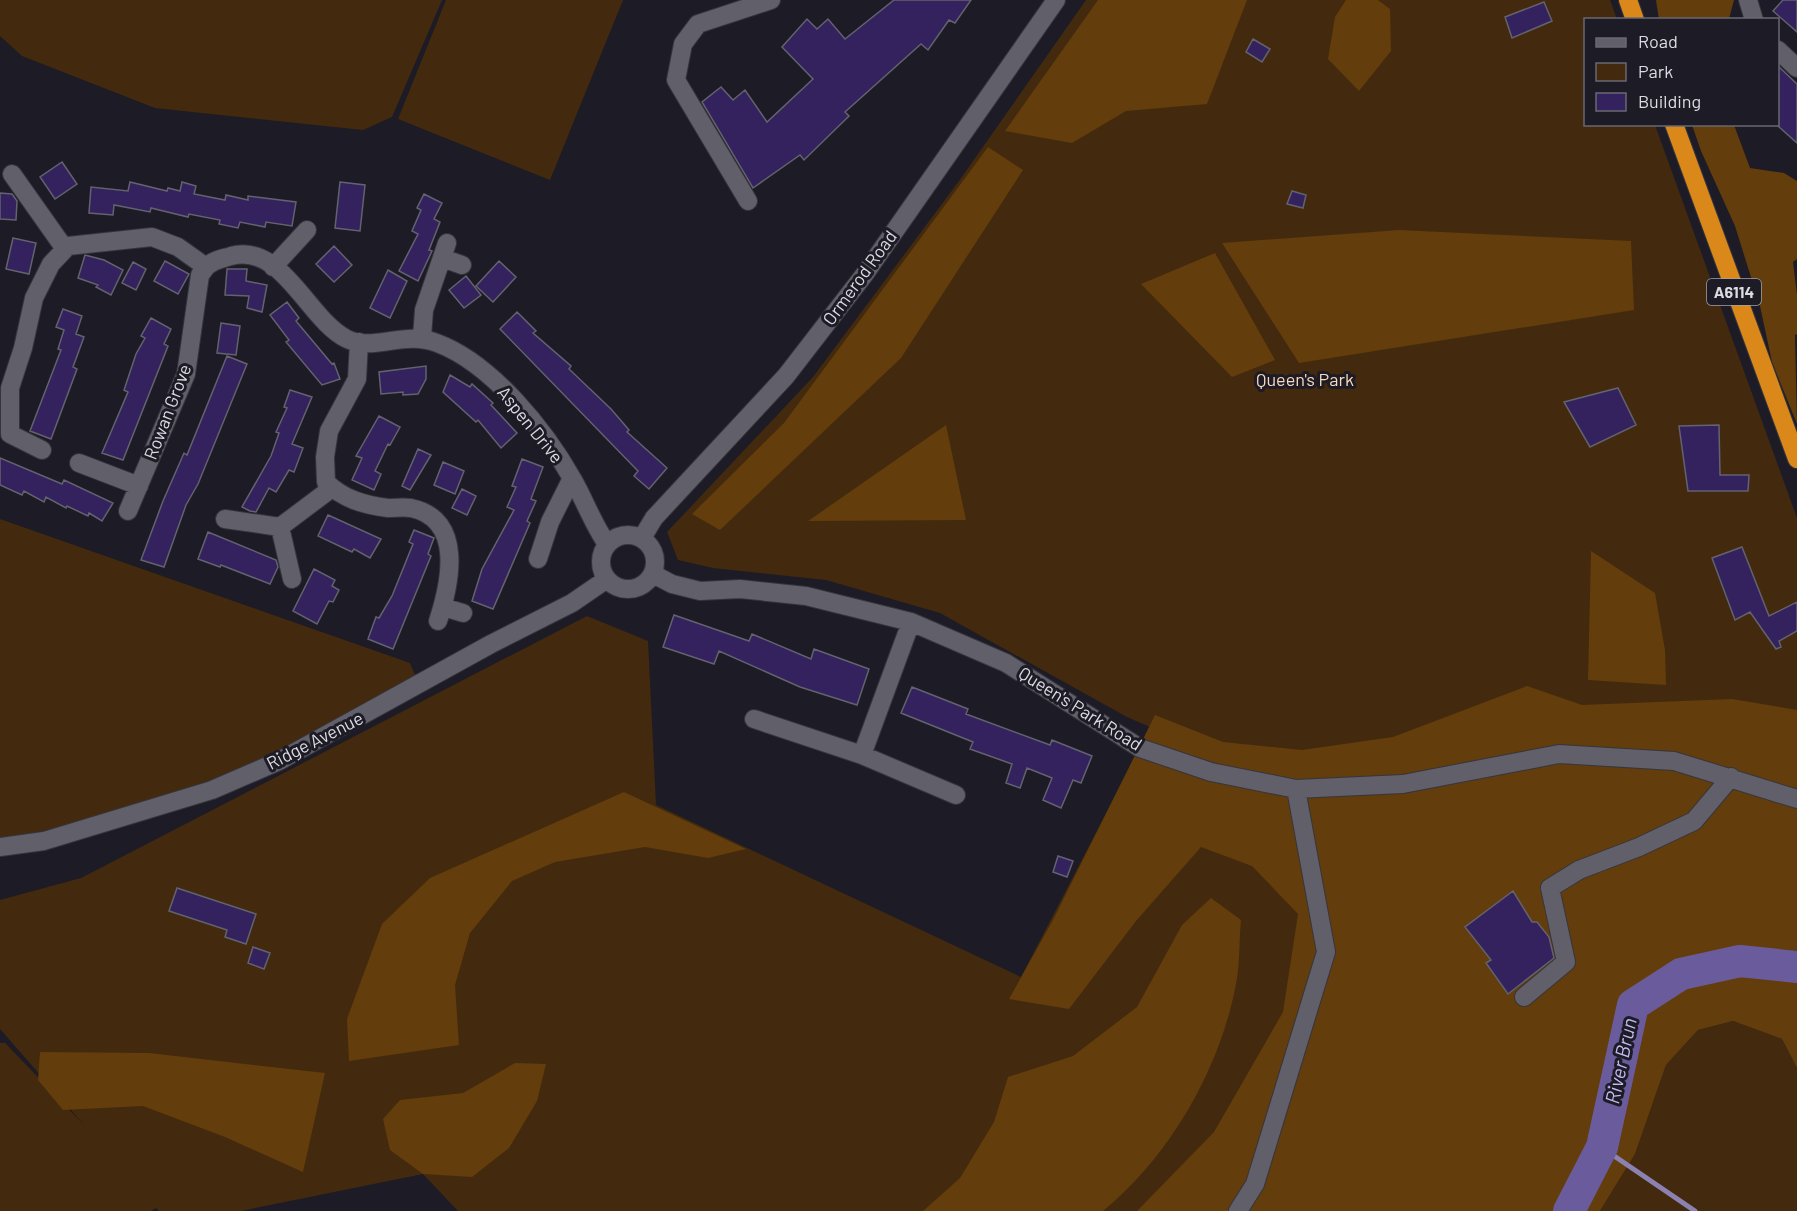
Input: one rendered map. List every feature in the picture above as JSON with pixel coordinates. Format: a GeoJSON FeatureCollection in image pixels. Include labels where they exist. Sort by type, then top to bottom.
{"type":"FeatureCollection","features":[{"type":"Feature","properties":{"kind":"highway"},"geometry":{"type":"LineString","coordinates":[[1628,0],[1634,18]]}},
{"type":"Feature","properties":{"kind":"highway","name":"A6114"},"geometry":{"type":"LineString","coordinates":[[1675,126],[1797,458]]}},
{"type":"Feature","properties":{"kind":"street"},"geometry":{"type":"LineString","coordinates":[[748,201],[676,80],[683,44],[698,24],[771,0]]}},
{"type":"Feature","properties":{"kind":"street","name":"Ormerod Road"},"geometry":{"type":"LineString","coordinates":[[642,538],[654,518],[786,376],[864,275],[1056,0]]}},
{"type":"Feature","properties":{"kind":"street"},"geometry":{"type":"LineString","coordinates":[[1748,0],[1753,18]]}},
{"type":"Feature","properties":{"kind":"street"},"geometry":{"type":"LineString","coordinates":[[1779,51],[1797,68]]}},
{"type":"Feature","properties":{"kind":"street"},"geometry":{"type":"LineString","coordinates":[[12,174],[65,249]]}},
{"type":"Feature","properties":{"kind":"street"},"geometry":{"type":"LineString","coordinates":[[273,267],[307,230]]}},
{"type":"Feature","properties":{"kind":"street"},"geometry":{"type":"LineString","coordinates":[[42,450],[7,425],[10,388],[23,348],[34,298],[51,264],[68,246],[152,237],[178,247],[206,267],[211,262],[238,254],[260,257],[288,278],[326,323],[348,340],[360,342],[357,379],[329,431],[325,457],[326,482],[338,494],[364,504],[410,508],[426,513],[441,526],[450,554],[448,591],[441,614],[463,613]]}},
{"type":"Feature","properties":{"kind":"street"},"geometry":{"type":"LineString","coordinates":[[422,337],[424,310],[445,250],[462,265]]}},
{"type":"Feature","properties":{"kind":"street","name":"Rowan Grove"},"geometry":{"type":"LineString","coordinates":[[128,511],[186,374],[200,275],[206,267]]}},
{"type":"Feature","properties":{"kind":"street","name":"Aspen Drive"},"geometry":{"type":"LineString","coordinates":[[360,342],[368,344],[399,338],[422,337],[464,356],[495,381],[530,419],[572,478],[607,544]]}},
{"type":"Feature","properties":{"kind":"street"},"geometry":{"type":"LineString","coordinates":[[79,463],[139,486]]}},
{"type":"Feature","properties":{"kind":"street"},"geometry":{"type":"LineString","coordinates":[[538,559],[550,522],[572,478]]}},
{"type":"Feature","properties":{"kind":"street"},"geometry":{"type":"LineString","coordinates":[[225,519],[280,527],[332,488]]}},
{"type":"Feature","properties":{"kind":"street"},"geometry":{"type":"LineString","coordinates":[[280,527],[292,579]]}},
{"type":"Feature","properties":{"kind":"street"},"geometry":{"type":"LineString","coordinates":[[628,534],[642,538],[653,550],[655,566],[648,581],[632,589],[622,588],[607,579],[601,562],[607,544],[613,539],[628,534]]}},
{"type":"Feature","properties":{"kind":"street","name":"Queen's Park Road"},"geometry":{"type":"LineString","coordinates":[[653,574],[672,584],[700,591],[740,590],[806,596],[911,622],[1006,663],[1140,748],[1206,771],[1296,789],[1403,784],[1559,754],[1674,760],[1797,799]]}},
{"type":"Feature","properties":{"kind":"street","name":"Ridge Avenue"},"geometry":{"type":"LineString","coordinates":[[0,848],[44,841],[212,790],[342,728],[491,644],[572,603],[607,579]]}},
{"type":"Feature","properties":{"kind":"street"},"geometry":{"type":"LineString","coordinates":[[862,755],[911,622]]}},
{"type":"Feature","properties":{"kind":"street"},"geometry":{"type":"LineString","coordinates":[[754,719],[862,755],[957,795]]}},
{"type":"Feature","properties":{"kind":"street"},"geometry":{"type":"LineString","coordinates":[[1524,997],[1566,962],[1550,888],[1579,870],[1639,847],[1694,821],[1731,777]]}},
{"type":"Feature","properties":{"kind":"street"},"geometry":{"type":"LineString","coordinates":[[1238,1211],[1255,1184],[1326,952],[1296,789]]}},
{"type":"Feature","properties":{"kind":"green space"},"geometry":{"type":"Polygon","coordinates":[[[0,0],[442,0],[392,117],[363,130],[155,108],[22,56],[0,36],[0,0]]]}},
{"type":"Feature","properties":{"kind":"green space"},"geometry":{"type":"Polygon","coordinates":[[[446,0],[623,0],[550,180],[398,119],[446,0]]]}},
{"type":"Feature","properties":{"kind":"green space","name":"Queen's Park"},"geometry":{"type":"Polygon","coordinates":[[[1086,0],[1610,0],[1617,18],[1584,18],[1584,126],[1655,126],[1797,518],[1797,777],[1322,771],[1208,752],[1127,717],[940,613],[826,580],[713,568],[678,560],[667,532],[813,377],[959,181],[1086,0]]]}},
{"type":"Feature","properties":{"kind":"green space"},"geometry":{"type":"Polygon","coordinates":[[[0,519],[410,663],[419,684],[279,761],[0,847],[0,519]]]}},
{"type":"Feature","properties":{"kind":"green space"},"geometry":{"type":"Polygon","coordinates":[[[587,616],[648,641],[656,805],[1021,977],[1140,748],[1403,784],[1261,1211],[458,1211],[423,1174],[241,1211],[159,1211],[156,1208],[151,1211],[0,1211],[0,1043],[5,1043],[85,1126],[0,1029],[0,900],[81,878],[587,616]]]}},
{"type":"Feature","properties":{"kind":"green space"},"geometry":{"type":"Polygon","coordinates":[[[1733,1021],[1782,1039],[1797,1068],[1797,1211],[1600,1211],[1635,1154],[1666,1065],[1698,1030],[1733,1021]]]}},
{"type":"Feature","properties":{"kind":"shaded area"},"geometry":{"type":"Polygon","coordinates":[[[1098,0],[1247,0],[1207,104],[1126,111],[1072,143],[1005,131],[1098,0]]]}},
{"type":"Feature","properties":{"kind":"shaded area"},"geometry":{"type":"Polygon","coordinates":[[[1346,0],[1378,0],[1390,9],[1391,51],[1359,91],[1328,59],[1335,17],[1346,0]]]}},
{"type":"Feature","properties":{"kind":"shaded area"},"geometry":{"type":"Polygon","coordinates":[[[1656,0],[1734,0],[1729,18],[1659,18],[1656,0]]]}},
{"type":"Feature","properties":{"kind":"shaded area"},"geometry":{"type":"Polygon","coordinates":[[[1692,126],[1734,126],[1750,168],[1784,173],[1797,181],[1797,259],[1793,262],[1797,295],[1797,334],[1795,335],[1797,424],[1772,362],[1760,306],[1735,226],[1701,151],[1692,126]]]}},
{"type":"Feature","properties":{"kind":"shaded area"},"geometry":{"type":"Polygon","coordinates":[[[988,147],[1023,170],[901,358],[720,530],[692,514],[784,423],[988,147]]]}},
{"type":"Feature","properties":{"kind":"shaded area"},"geometry":{"type":"Polygon","coordinates":[[[1399,230],[1631,241],[1634,310],[1299,363],[1222,243],[1399,230]]]}},
{"type":"Feature","properties":{"kind":"shaded area"},"geometry":{"type":"Polygon","coordinates":[[[1215,253],[1275,360],[1232,377],[1141,284],[1215,253]]]}},
{"type":"Feature","properties":{"kind":"shaded area"},"geometry":{"type":"Polygon","coordinates":[[[946,425],[966,520],[808,521],[946,425]]]}},
{"type":"Feature","properties":{"kind":"shaded area"},"geometry":{"type":"Polygon","coordinates":[[[1591,551],[1655,593],[1665,650],[1666,685],[1588,680],[1591,551]]]}},
{"type":"Feature","properties":{"kind":"shaded area"},"geometry":{"type":"Polygon","coordinates":[[[1527,686],[1582,705],[1732,699],[1797,710],[1797,1068],[1782,1039],[1733,1021],[1698,1030],[1666,1065],[1635,1154],[1600,1211],[1137,1211],[1214,1132],[1283,1012],[1298,914],[1252,866],[1201,847],[1136,921],[1069,1009],[1009,999],[1054,918],[1155,715],[1223,742],[1302,750],[1393,737],[1527,686]]]}},
{"type":"Feature","properties":{"kind":"shaded area"},"geometry":{"type":"Polygon","coordinates":[[[624,792],[746,849],[708,858],[645,847],[555,862],[512,881],[470,933],[455,985],[459,1045],[349,1061],[347,1019],[382,924],[430,878],[624,792]]]}},
{"type":"Feature","properties":{"kind":"shaded area"},"geometry":{"type":"Polygon","coordinates":[[[1211,898],[1241,920],[1237,976],[1228,1016],[1205,1079],[1189,1109],[1150,1164],[1127,1189],[1103,1211],[923,1211],[960,1178],[994,1122],[1008,1077],[1073,1056],[1137,1007],[1182,925],[1211,898]]]}},
{"type":"Feature","properties":{"kind":"shaded area"},"geometry":{"type":"Polygon","coordinates":[[[40,1052],[149,1053],[325,1073],[303,1172],[225,1137],[143,1106],[63,1110],[38,1080],[40,1052]]]}},
{"type":"Feature","properties":{"kind":"shaded area"},"geometry":{"type":"Polygon","coordinates":[[[515,1063],[546,1064],[537,1101],[509,1148],[472,1177],[423,1174],[390,1150],[383,1119],[400,1100],[463,1093],[515,1063]]]}},
{"type":"Feature","properties":{"kind":"building"},"geometry":{"type":"Polygon","coordinates":[[[894,0],[971,0],[955,23],[949,20],[928,50],[921,44],[845,112],[849,116],[804,160],[800,155],[753,188],[702,102],[721,87],[733,100],[745,90],[767,122],[813,79],[782,47],[807,19],[817,29],[828,19],[845,39],[894,0]]]}},
{"type":"Feature","properties":{"kind":"building"},"geometry":{"type":"Polygon","coordinates":[[[1783,0],[1797,0],[1797,32],[1773,11],[1783,0]]]}},
{"type":"Feature","properties":{"kind":"building"},"geometry":{"type":"Polygon","coordinates":[[[1544,2],[1552,21],[1512,38],[1505,17],[1544,2]]]}},
{"type":"Feature","properties":{"kind":"building"},"geometry":{"type":"Polygon","coordinates":[[[1253,39],[1270,49],[1262,62],[1246,52],[1253,39]]]}},
{"type":"Feature","properties":{"kind":"building"},"geometry":{"type":"Polygon","coordinates":[[[1779,67],[1797,84],[1797,143],[1778,126],[1779,67]]]}},
{"type":"Feature","properties":{"kind":"building"},"geometry":{"type":"Polygon","coordinates":[[[62,162],[77,184],[55,199],[40,177],[62,162]]]}},
{"type":"Feature","properties":{"kind":"building"},"geometry":{"type":"Polygon","coordinates":[[[130,182],[167,191],[168,188],[180,191],[182,182],[196,186],[194,194],[225,200],[226,195],[248,200],[248,196],[296,202],[292,226],[266,222],[265,227],[240,222],[238,228],[219,224],[220,220],[189,214],[188,217],[151,208],[150,212],[114,205],[113,215],[89,213],[91,187],[128,191],[130,182]]]}},
{"type":"Feature","properties":{"kind":"building"},"geometry":{"type":"Polygon","coordinates":[[[340,182],[365,185],[360,231],[335,228],[340,182]]]}},
{"type":"Feature","properties":{"kind":"building"},"geometry":{"type":"Polygon","coordinates":[[[1292,191],[1306,195],[1303,208],[1287,204],[1292,191]]]}},
{"type":"Feature","properties":{"kind":"building"},"geometry":{"type":"Polygon","coordinates":[[[0,193],[12,194],[17,201],[16,220],[0,219],[0,193]]]}},
{"type":"Feature","properties":{"kind":"building"},"geometry":{"type":"Polygon","coordinates":[[[424,194],[442,203],[434,219],[440,222],[429,250],[432,251],[418,281],[399,271],[418,234],[412,231],[421,210],[417,208],[424,194]]]}},
{"type":"Feature","properties":{"kind":"building"},"geometry":{"type":"Polygon","coordinates":[[[13,238],[36,243],[29,274],[6,269],[13,238]]]}},
{"type":"Feature","properties":{"kind":"building"},"geometry":{"type":"Polygon","coordinates":[[[334,246],[352,265],[334,282],[316,264],[334,246]]]}},
{"type":"Feature","properties":{"kind":"building"},"geometry":{"type":"Polygon","coordinates":[[[85,255],[104,260],[123,270],[111,295],[96,287],[98,285],[78,278],[85,255]]]}},
{"type":"Feature","properties":{"kind":"building"},"geometry":{"type":"Polygon","coordinates":[[[165,261],[189,274],[178,294],[154,281],[165,261]]]}},
{"type":"Feature","properties":{"kind":"building"},"geometry":{"type":"Polygon","coordinates":[[[499,261],[516,277],[493,302],[476,286],[499,261]]]}},
{"type":"Feature","properties":{"kind":"building"},"geometry":{"type":"Polygon","coordinates":[[[133,262],[146,269],[136,290],[122,283],[133,262]]]}},
{"type":"Feature","properties":{"kind":"building"},"geometry":{"type":"Polygon","coordinates":[[[227,269],[247,269],[246,281],[267,285],[262,312],[247,308],[249,296],[225,295],[227,269]]]}},
{"type":"Feature","properties":{"kind":"building"},"geometry":{"type":"Polygon","coordinates":[[[388,270],[407,281],[390,318],[370,308],[388,270]]]}},
{"type":"Feature","properties":{"kind":"building"},"geometry":{"type":"Polygon","coordinates":[[[466,276],[481,295],[464,308],[449,290],[466,276]]]}},
{"type":"Feature","properties":{"kind":"building"},"geometry":{"type":"Polygon","coordinates":[[[287,302],[299,318],[296,321],[332,364],[334,363],[340,379],[322,385],[286,342],[289,340],[270,315],[287,302]]]}},
{"type":"Feature","properties":{"kind":"building"},"geometry":{"type":"Polygon","coordinates":[[[63,309],[82,316],[76,334],[84,337],[73,367],[77,369],[51,439],[30,431],[61,350],[58,349],[64,330],[56,327],[63,309]]]}},
{"type":"Feature","properties":{"kind":"building"},"geometry":{"type":"Polygon","coordinates":[[[517,312],[536,331],[533,333],[571,366],[569,369],[611,409],[629,430],[627,432],[667,468],[649,489],[634,476],[638,471],[500,329],[517,312]]]}},
{"type":"Feature","properties":{"kind":"building"},"geometry":{"type":"Polygon","coordinates":[[[151,318],[171,329],[164,344],[168,346],[123,460],[102,453],[128,392],[124,390],[136,354],[145,338],[141,336],[151,318]]]}},
{"type":"Feature","properties":{"kind":"building"},"geometry":{"type":"Polygon","coordinates":[[[221,323],[240,326],[236,355],[217,353],[221,323]]]}},
{"type":"Feature","properties":{"kind":"building"},"geometry":{"type":"Polygon","coordinates":[[[227,356],[247,364],[198,484],[186,505],[164,567],[141,560],[163,501],[184,453],[187,455],[227,356]]]}},
{"type":"Feature","properties":{"kind":"building"},"geometry":{"type":"Polygon","coordinates":[[[426,366],[426,379],[418,394],[403,395],[403,392],[381,394],[379,372],[426,366]]]}},
{"type":"Feature","properties":{"kind":"building"},"geometry":{"type":"Polygon","coordinates":[[[450,375],[470,387],[472,384],[493,403],[491,405],[517,433],[501,448],[478,420],[476,422],[443,392],[450,375]]]}},
{"type":"Feature","properties":{"kind":"building"},"geometry":{"type":"Polygon","coordinates":[[[1618,388],[1636,425],[1590,447],[1564,402],[1618,388]]]}},
{"type":"Feature","properties":{"kind":"building"},"geometry":{"type":"Polygon","coordinates":[[[290,390],[312,397],[292,444],[303,448],[294,472],[289,470],[276,492],[269,488],[256,512],[250,511],[242,507],[271,456],[279,433],[276,432],[287,408],[284,407],[290,390]]]}},
{"type":"Feature","properties":{"kind":"building"},"geometry":{"type":"Polygon","coordinates":[[[379,416],[400,427],[390,445],[388,444],[375,471],[381,474],[374,490],[352,480],[362,458],[356,456],[379,416]]]}},
{"type":"Feature","properties":{"kind":"building"},"geometry":{"type":"Polygon","coordinates":[[[1719,425],[1720,475],[1749,475],[1748,491],[1688,491],[1679,426],[1719,425]]]}},
{"type":"Feature","properties":{"kind":"building"},"geometry":{"type":"Polygon","coordinates":[[[418,449],[431,455],[410,490],[402,486],[418,449]]]}},
{"type":"Feature","properties":{"kind":"building"},"geometry":{"type":"Polygon","coordinates":[[[0,458],[62,484],[64,480],[113,503],[102,521],[89,513],[88,516],[67,506],[66,508],[46,497],[44,502],[24,491],[22,495],[0,485],[0,458]]]}},
{"type":"Feature","properties":{"kind":"building"},"geometry":{"type":"Polygon","coordinates":[[[522,459],[543,467],[531,499],[536,501],[527,521],[530,523],[493,609],[472,601],[482,569],[514,510],[507,507],[516,487],[512,486],[522,459]]]}},
{"type":"Feature","properties":{"kind":"building"},"geometry":{"type":"Polygon","coordinates":[[[443,462],[464,471],[455,494],[434,485],[443,462]]]}},
{"type":"Feature","properties":{"kind":"building"},"geometry":{"type":"Polygon","coordinates":[[[462,489],[476,496],[467,515],[452,508],[462,489]]]}},
{"type":"Feature","properties":{"kind":"building"},"geometry":{"type":"Polygon","coordinates":[[[328,515],[381,539],[370,558],[354,549],[352,552],[318,536],[328,515]]]}},
{"type":"Feature","properties":{"kind":"building"},"geometry":{"type":"Polygon","coordinates":[[[414,530],[434,538],[428,554],[431,556],[393,649],[368,639],[376,617],[379,618],[392,596],[413,544],[409,542],[414,530]]]}},
{"type":"Feature","properties":{"kind":"building"},"geometry":{"type":"Polygon","coordinates":[[[208,532],[276,560],[278,567],[270,584],[221,565],[220,567],[198,559],[208,532]]]}},
{"type":"Feature","properties":{"kind":"building"},"geometry":{"type":"Polygon","coordinates":[[[1742,547],[1769,616],[1797,602],[1797,631],[1779,641],[1781,647],[1776,649],[1750,612],[1735,620],[1712,558],[1742,547]]]}},
{"type":"Feature","properties":{"kind":"building"},"geometry":{"type":"Polygon","coordinates":[[[314,569],[335,580],[332,586],[339,590],[333,602],[329,601],[317,624],[293,611],[314,569]]]}},
{"type":"Feature","properties":{"kind":"building"},"geometry":{"type":"Polygon","coordinates":[[[674,615],[749,641],[752,634],[811,659],[814,649],[869,669],[857,705],[800,687],[719,651],[714,664],[663,647],[674,615]]]}},
{"type":"Feature","properties":{"kind":"building"},"geometry":{"type":"Polygon","coordinates":[[[912,687],[968,709],[966,714],[1050,745],[1052,740],[1092,756],[1081,783],[1073,780],[1061,808],[1043,800],[1052,778],[1027,768],[1020,788],[1006,783],[1012,764],[970,749],[973,742],[901,713],[912,687]]]}},
{"type":"Feature","properties":{"kind":"building"},"geometry":{"type":"Polygon","coordinates":[[[1058,856],[1073,861],[1067,877],[1053,872],[1058,856]]]}},
{"type":"Feature","properties":{"kind":"building"},"geometry":{"type":"Polygon","coordinates":[[[177,888],[256,914],[246,944],[225,937],[227,930],[169,911],[177,888]]]}},
{"type":"Feature","properties":{"kind":"building"},"geometry":{"type":"Polygon","coordinates":[[[1513,891],[1532,922],[1537,922],[1549,937],[1554,958],[1508,994],[1486,963],[1491,960],[1465,927],[1513,891]]]}},
{"type":"Feature","properties":{"kind":"building"},"geometry":{"type":"Polygon","coordinates":[[[253,947],[270,953],[264,969],[248,963],[253,947]]]}},
{"type":"Feature","properties":{"kind":"waterway","name":"River Brun"},"geometry":{"type":"LineString","coordinates":[[1569,1211],[1602,1147],[1633,1005],[1681,974],[1740,961],[1797,967]]}},
{"type":"Feature","properties":{"kind":"waterway"},"geometry":{"type":"LineString","coordinates":[[1601,1147],[1695,1211]]}}]}
